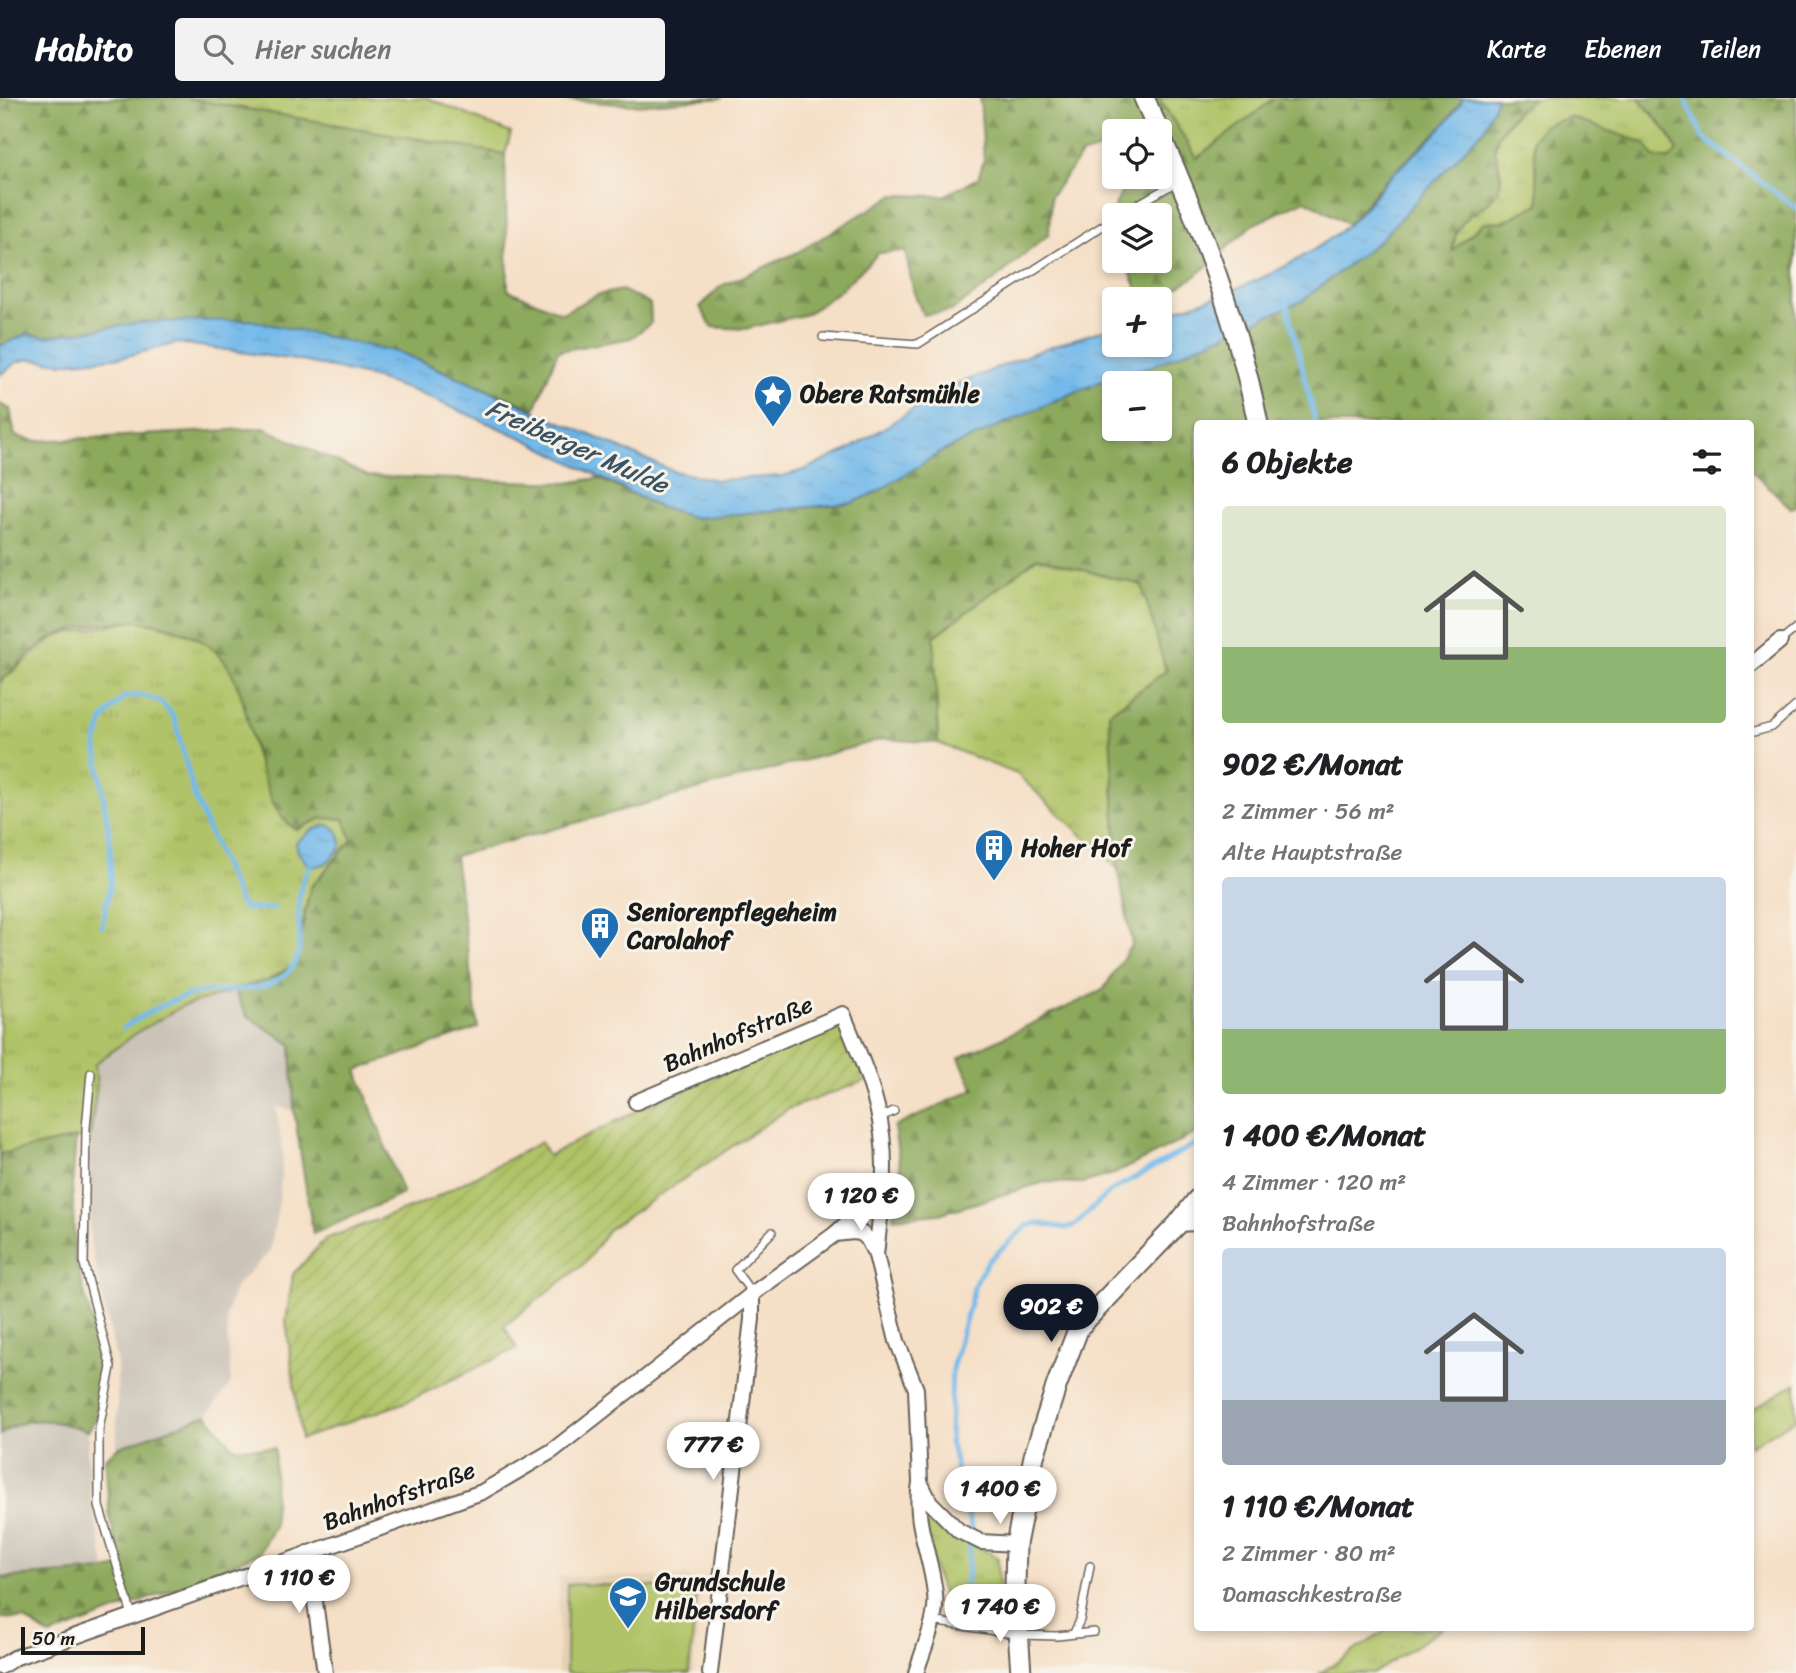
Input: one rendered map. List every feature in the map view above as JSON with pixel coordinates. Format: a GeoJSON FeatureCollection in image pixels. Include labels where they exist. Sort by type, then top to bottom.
{"type":"FeatureCollection","features":[{"type":"Feature","properties":{"kind":"main road"},"geometry":{"type":"LineString","coordinates":[[1144,98],[1153,119]]}},
{"type":"Feature","properties":{"kind":"main road"},"geometry":{"type":"LineString","coordinates":[[1172,161],[1196,217],[1258,420]]}},
{"type":"Feature","properties":{"kind":"main road"},"geometry":{"type":"LineString","coordinates":[[1021,1673],[1015,1587],[1016,1544],[1034,1456],[1079,1327],[1188,1224],[1194,1204]]}},
{"type":"Feature","properties":{"kind":"street"},"geometry":{"type":"LineString","coordinates":[[1754,663],[1780,641]]}},
{"type":"Feature","properties":{"kind":"street","name":"Bahnhofstraße"},"geometry":{"type":"LineString","coordinates":[[636,1102],[843,1014],[887,1114],[876,1255],[897,1341],[916,1390],[920,1482],[939,1514],[960,1531],[981,1542],[1016,1544]]}},
{"type":"Feature","properties":{"kind":"street","name":"Bahnhofstraße"},"geometry":{"type":"LineString","coordinates":[[0,1667],[14,1658],[132,1615],[482,1492],[552,1451],[752,1294],[835,1234],[883,1190]]}},
{"type":"Feature","properties":{"kind":"street"},"geometry":{"type":"LineString","coordinates":[[835,1234],[861,1233],[876,1255]]}},
{"type":"Feature","properties":{"kind":"street"},"geometry":{"type":"LineString","coordinates":[[710,1673],[752,1319],[752,1294]]}},
{"type":"Feature","properties":{"kind":"street"},"geometry":{"type":"LineString","coordinates":[[916,1673],[932,1621],[936,1597],[920,1535],[917,1502],[920,1482]]}},
{"type":"Feature","properties":{"kind":"street"},"geometry":{"type":"LineString","coordinates":[[308,1553],[325,1673]]}},
{"type":"Feature","properties":{"kind":"lane"},"geometry":{"type":"LineString","coordinates":[[1139,203],[1180,179]]}},
{"type":"Feature","properties":{"kind":"lane"},"geometry":{"type":"LineString","coordinates":[[822,337],[918,344],[1102,226]]}},
{"type":"Feature","properties":{"kind":"lane"},"geometry":{"type":"LineString","coordinates":[[1780,641],[1796,628]]}},
{"type":"Feature","properties":{"kind":"lane"},"geometry":{"type":"LineString","coordinates":[[1754,732],[1772,727],[1796,706]]}},
{"type":"Feature","properties":{"kind":"lane"},"geometry":{"type":"LineString","coordinates":[[91,1073],[86,1128],[84,1264],[111,1367],[99,1429],[98,1495],[132,1615]]}},
{"type":"Feature","properties":{"kind":"lane"},"geometry":{"type":"LineString","coordinates":[[752,1294],[735,1270],[772,1232]]}},
{"type":"Feature","properties":{"kind":"lane"},"geometry":{"type":"LineString","coordinates":[[1074,1633],[1080,1620],[1090,1566]]}},
{"type":"Feature","properties":{"kind":"lane"},"geometry":{"type":"LineString","coordinates":[[932,1621],[1020,1635],[1057,1636],[1094,1632]]}},
{"type":"Feature","properties":{"kind":"shaded area"},"geometry":{"type":"Polygon","coordinates":[[[233,989],[247,1016],[291,1044],[294,1111],[276,1106],[283,1153],[279,1201],[270,1251],[236,1286],[226,1314],[231,1383],[207,1415],[117,1448],[117,1363],[90,1240],[90,1120],[97,1084],[95,1064],[139,1031],[183,1006],[233,989]]]}},
{"type":"Feature","properties":{"kind":"shaded area"},"geometry":{"type":"Polygon","coordinates":[[[52,1420],[88,1431],[91,1501],[106,1570],[0,1578],[0,1435],[16,1422],[52,1420]]]}},
{"type":"Feature","properties":{"kind":"shaded area","name":"Grundschule Hilbersdorf"},"geometry":{"type":"Polygon","coordinates":[[[684,1573],[701,1587],[693,1673],[558,1673],[559,1576],[681,1577],[684,1573]]]}},
{"type":"Feature","properties":{"kind":"green space"},"geometry":{"type":"Polygon","coordinates":[[[0,98],[184,98],[505,154],[508,290],[562,313],[597,295],[622,290],[650,304],[651,323],[631,338],[558,351],[535,409],[401,353],[146,322],[45,337],[28,334],[0,346],[0,98]]]}},
{"type":"Feature","properties":{"kind":"green space"},"geometry":{"type":"Polygon","coordinates":[[[184,98],[428,98],[511,133],[505,154],[184,98]]]}},
{"type":"Feature","properties":{"kind":"green space"},"geometry":{"type":"Polygon","coordinates":[[[537,98],[723,98],[634,105],[537,98]]]}},
{"type":"Feature","properties":{"kind":"green space"},"geometry":{"type":"Polygon","coordinates":[[[980,98],[1159,98],[1197,158],[1275,98],[1463,98],[1444,125],[1385,181],[1348,224],[1305,200],[1252,225],[1196,276],[1172,291],[1172,287],[1137,287],[1130,273],[1172,273],[1172,203],[1116,203],[1123,189],[1172,189],[1172,119],[1102,119],[1102,148],[1081,155],[1051,196],[1049,234],[992,282],[951,311],[923,315],[914,293],[905,251],[879,253],[839,291],[807,314],[745,329],[712,327],[700,307],[721,286],[796,253],[894,195],[944,196],[978,178],[984,160],[980,98]]]}},
{"type":"Feature","properties":{"kind":"green space"},"geometry":{"type":"Polygon","coordinates":[[[1159,98],[1275,98],[1197,159],[1159,98]]]}},
{"type":"Feature","properties":{"kind":"green space"},"geometry":{"type":"Polygon","coordinates":[[[1497,98],[1533,98],[1509,120],[1499,134],[1495,149],[1501,176],[1500,187],[1490,201],[1464,221],[1452,251],[1484,222],[1505,221],[1539,204],[1533,138],[1545,125],[1570,117],[1644,143],[1654,157],[1669,160],[1677,150],[1668,133],[1639,98],[1796,98],[1796,506],[1791,508],[1754,473],[1754,420],[1194,420],[1194,1134],[1114,1174],[1082,1183],[1045,1182],[939,1214],[893,1218],[900,1167],[894,1127],[974,1089],[959,1058],[1103,990],[1132,944],[1118,869],[1109,713],[1166,671],[1142,585],[1037,558],[934,637],[938,743],[883,739],[455,856],[478,1028],[357,1070],[403,1194],[313,1234],[294,1111],[291,1044],[247,1016],[233,989],[267,981],[295,964],[310,888],[352,840],[344,819],[322,818],[296,830],[280,815],[265,783],[236,682],[225,662],[209,645],[185,632],[143,622],[105,623],[79,628],[42,644],[0,682],[0,404],[10,409],[15,436],[35,441],[264,428],[368,476],[567,483],[598,478],[659,507],[695,518],[852,503],[943,451],[1102,381],[1102,441],[1172,441],[1172,371],[1132,371],[1152,366],[1302,301],[1381,239],[1484,129],[1497,98]]]}},
{"type":"Feature","properties":{"kind":"green space"},"geometry":{"type":"Polygon","coordinates":[[[1533,98],[1639,98],[1668,133],[1677,151],[1669,160],[1533,138],[1539,204],[1505,221],[1484,222],[1452,252],[1458,225],[1497,192],[1501,176],[1495,149],[1498,136],[1519,109],[1533,98]]]}},
{"type":"Feature","properties":{"kind":"green space"},"geometry":{"type":"Polygon","coordinates":[[[1037,558],[1142,585],[1166,671],[1109,713],[1118,869],[1017,774],[938,743],[934,637],[1037,558]]]}},
{"type":"Feature","properties":{"kind":"green space"},"geometry":{"type":"Polygon","coordinates":[[[137,620],[192,636],[220,656],[240,686],[260,769],[296,830],[322,818],[344,819],[352,840],[310,888],[295,964],[267,981],[183,1006],[139,1031],[95,1064],[97,1084],[90,1138],[76,1138],[0,1154],[0,682],[57,635],[137,620]]]}},
{"type":"Feature","properties":{"kind":"green space"},"geometry":{"type":"Polygon","coordinates":[[[842,1022],[865,1081],[788,1109],[609,1229],[585,1263],[504,1326],[517,1348],[406,1402],[301,1439],[286,1321],[293,1274],[325,1239],[428,1201],[541,1142],[548,1156],[650,1104],[842,1022]]]}},
{"type":"Feature","properties":{"kind":"green space"},"geometry":{"type":"Polygon","coordinates":[[[76,1138],[72,1185],[75,1258],[99,1349],[97,1417],[88,1431],[65,1424],[32,1421],[21,1423],[0,1435],[0,1154],[76,1138]]]}},
{"type":"Feature","properties":{"kind":"green space"},"geometry":{"type":"Polygon","coordinates":[[[1796,1383],[1796,1419],[1754,1444],[1754,1409],[1796,1383]]]}},
{"type":"Feature","properties":{"kind":"green space"},"geometry":{"type":"Polygon","coordinates":[[[207,1415],[233,1447],[275,1448],[274,1526],[260,1552],[193,1582],[50,1636],[24,1619],[0,1618],[0,1578],[106,1570],[122,1566],[110,1520],[105,1458],[117,1448],[207,1415]]]}},
{"type":"Feature","properties":{"kind":"green space"},"geometry":{"type":"Polygon","coordinates":[[[927,1512],[949,1531],[998,1558],[999,1593],[963,1602],[958,1615],[950,1606],[935,1570],[924,1517],[927,1512]]]}},
{"type":"Feature","properties":{"kind":"green space","name":"Grundschule Hilbersdorf"},"geometry":{"type":"Polygon","coordinates":[[[567,1584],[697,1588],[689,1673],[566,1673],[567,1584]]]}},
{"type":"Feature","properties":{"kind":"green space"},"geometry":{"type":"Polygon","coordinates":[[[1385,1631],[1438,1631],[1374,1673],[1320,1673],[1385,1631]]]}},
{"type":"Feature","properties":{"kind":"water","name":"Freiberger Mulde"},"geometry":{"type":"Polygon","coordinates":[[[1463,98],[1497,98],[1484,129],[1381,239],[1302,301],[1152,366],[1132,371],[1102,371],[1102,381],[943,451],[877,492],[852,503],[695,518],[659,507],[527,440],[416,392],[371,377],[302,361],[178,343],[123,357],[62,363],[29,359],[17,362],[0,375],[0,346],[28,334],[45,337],[146,322],[250,320],[401,353],[673,471],[716,480],[783,476],[804,470],[848,450],[948,388],[1041,350],[1102,330],[1102,357],[1172,357],[1172,310],[1259,279],[1327,241],[1360,213],[1388,179],[1440,129],[1463,98]]]}},
{"type":"Feature","properties":{"kind":"water"},"geometry":{"type":"Polygon","coordinates":[[[327,825],[338,833],[341,848],[325,864],[310,867],[298,852],[296,843],[312,830],[327,825]]]}},
{"type":"Feature","properties":{"kind":"waterway"},"geometry":{"type":"LineString","coordinates":[[1685,98],[1703,137],[1796,208]]}},
{"type":"Feature","properties":{"kind":"waterway"},"geometry":{"type":"LineString","coordinates":[[1286,301],[1315,420]]}},
{"type":"Feature","properties":{"kind":"waterway"},"geometry":{"type":"LineString","coordinates":[[102,926],[111,881],[110,842],[96,743],[104,718],[124,697],[141,695],[161,702],[174,717],[195,798],[238,899],[245,909],[274,908]]}},
{"type":"Feature","properties":{"kind":"waterway"},"geometry":{"type":"LineString","coordinates":[[123,1028],[177,999],[208,991],[264,986],[287,973],[298,952],[300,892],[310,867]]}},
{"type":"Feature","properties":{"kind":"waterway"},"geometry":{"type":"LineString","coordinates":[[956,1613],[968,1574],[971,1527],[950,1441],[952,1369],[976,1281],[988,1261],[1027,1226],[1037,1223],[1065,1228],[1075,1225],[1111,1191],[1194,1145]]}},
{"type":"Feature","properties":{"kind":"place","name":"Obere Ratsmühle"},"geometry":{"type":"Point","coordinates":[773,428]}},
{"type":"Feature","properties":{"kind":"place","name":"Hoher Hof"},"geometry":{"type":"Point","coordinates":[994,882]}},
{"type":"Feature","properties":{"kind":"place","name":"Seniorenpflegeheim Carolahof"},"geometry":{"type":"Point","coordinates":[600,960]}},
{"type":"Feature","properties":{"kind":"place","name":"Grundschule Hilbersdorf"},"geometry":{"type":"Point","coordinates":[628,1630]}}]}
